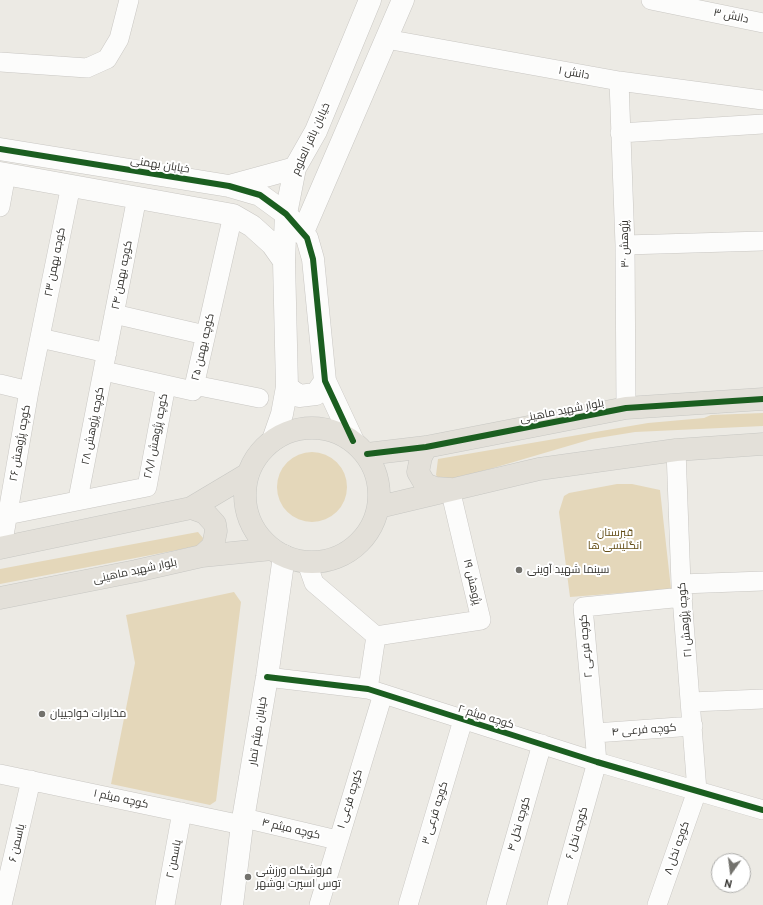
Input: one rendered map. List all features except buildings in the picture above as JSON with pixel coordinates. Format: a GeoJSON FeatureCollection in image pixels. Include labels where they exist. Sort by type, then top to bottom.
{"type":"FeatureCollection","features":[{"type":"Feature","properties":{"kind":"main road","name":"بلوار شهید ماهینی"},"geometry":{"type":"LineString","coordinates":[[360,447],[426,447],[626,408],[763,399]]}},
{"type":"Feature","properties":{"kind":"main road"},"geometry":{"type":"LineString","coordinates":[[313,427],[334,431],[360,447],[376,470],[380,488],[379,507],[374,524],[368,534],[351,551],[330,560],[307,562],[278,553],[257,534],[248,516],[244,495],[248,474],[257,455],[272,440],[292,430],[313,427]]}},
{"type":"Feature","properties":{"kind":"main road"},"geometry":{"type":"LineString","coordinates":[[379,507],[539,469],[676,450],[763,444]]}},
{"type":"Feature","properties":{"kind":"main road"},"geometry":{"type":"LineString","coordinates":[[426,447],[421,457],[418,472],[425,484],[435,488],[450,489]]}},
{"type":"Feature","properties":{"kind":"main road"},"geometry":{"type":"LineString","coordinates":[[1,548],[191,508],[248,474]]}},
{"type":"Feature","properties":{"kind":"main road"},"geometry":{"type":"LineString","coordinates":[[191,508],[205,513],[215,524],[216,531],[213,546],[202,556]]}},
{"type":"Feature","properties":{"kind":"main road","name":"بلوار شهید ماهینی"},"geometry":{"type":"LineString","coordinates":[[0,598],[136,571],[202,556],[278,553]]}},
{"type":"Feature","properties":{"kind":"street"},"geometry":{"type":"LineString","coordinates":[[0,62],[87,68],[107,59],[119,40],[129,0]]}},
{"type":"Feature","properties":{"kind":"street","name":"خیابان باقر العلوم"},"geometry":{"type":"LineString","coordinates":[[272,440],[282,414],[287,386],[284,262],[286,214],[296,168],[316,131],[370,0]]}},
{"type":"Feature","properties":{"kind":"street"},"geometry":{"type":"LineString","coordinates":[[302,232],[403,0]]}},
{"type":"Feature","properties":{"kind":"street","name":"دانش ۳"},"geometry":{"type":"LineString","coordinates":[[651,0],[763,23]]}},
{"type":"Feature","properties":{"kind":"street","name":"دانش ۱"},"geometry":{"type":"LineString","coordinates":[[386,39],[619,81],[763,100]]}},
{"type":"Feature","properties":{"kind":"street","name":"پژوهش ۳۰"},"geometry":{"type":"LineString","coordinates":[[619,81],[625,244],[626,408]]}},
{"type":"Feature","properties":{"kind":"street"},"geometry":{"type":"LineString","coordinates":[[620,133],[763,124]]}},
{"type":"Feature","properties":{"kind":"street","name":"خیابان بهمنی"},"geometry":{"type":"LineString","coordinates":[[0,149],[229,186],[260,195],[286,214],[308,238],[314,259],[325,381],[360,447]]}},
{"type":"Feature","properties":{"kind":"street"},"geometry":{"type":"LineString","coordinates":[[229,186],[296,168]]}},
{"type":"Feature","properties":{"kind":"street"},"geometry":{"type":"LineString","coordinates":[[0,207],[3,173],[233,215],[252,226],[272,244],[284,262]]}},
{"type":"Feature","properties":{"kind":"street","name":"کوجه بهمن ۲۳"},"geometry":{"type":"LineString","coordinates":[[40,338],[71,185]]}},
{"type":"Feature","properties":{"kind":"street","name":"کوچه بهمن ۲۴"},"geometry":{"type":"LineString","coordinates":[[105,362],[137,197]]}},
{"type":"Feature","properties":{"kind":"street","name":"کوچه بهمن ۲۵"},"geometry":{"type":"LineString","coordinates":[[40,338],[166,385],[192,391],[233,215]]}},
{"type":"Feature","properties":{"kind":"street"},"geometry":{"type":"LineString","coordinates":[[625,244],[763,241]]}},
{"type":"Feature","properties":{"kind":"street"},"geometry":{"type":"LineString","coordinates":[[114,314],[206,335]]}},
{"type":"Feature","properties":{"kind":"street","name":"کوچه پژوهش ۲۶"},"geometry":{"type":"LineString","coordinates":[[1,548],[8,518],[7,515],[29,390],[40,338]]}},
{"type":"Feature","properties":{"kind":"street","name":"کوچه پژوهش ۲۸"},"geometry":{"type":"LineString","coordinates":[[78,499],[105,362]]}},
{"type":"Feature","properties":{"kind":"street"},"geometry":{"type":"LineString","coordinates":[[287,386],[299,396],[316,394],[325,381]]}},
{"type":"Feature","properties":{"kind":"street"},"geometry":{"type":"LineString","coordinates":[[0,384],[29,390]]}},
{"type":"Feature","properties":{"kind":"street","name":"کوچه پژوهش ۲۸/۱"},"geometry":{"type":"LineString","coordinates":[[78,499],[147,487],[166,385]]}},
{"type":"Feature","properties":{"kind":"street"},"geometry":{"type":"LineString","coordinates":[[194,385],[259,398]]}},
{"type":"Feature","properties":{"kind":"street","name":"کوچه پژوهش ۲۱"},"geometry":{"type":"LineString","coordinates":[[676,450],[682,591],[697,791]]}},
{"type":"Feature","properties":{"kind":"street","name":"پژوهش ۱۹"},"geometry":{"type":"LineString","coordinates":[[376,636],[481,620],[450,489]]}},
{"type":"Feature","properties":{"kind":"street"},"geometry":{"type":"LineString","coordinates":[[7,515],[78,499]]}},
{"type":"Feature","properties":{"kind":"street","name":"خیابان میثم تمار"},"geometry":{"type":"LineString","coordinates":[[232,905],[243,822],[267,677],[278,553]]}},
{"type":"Feature","properties":{"kind":"street"},"geometry":{"type":"LineString","coordinates":[[307,562],[314,583],[376,636]]}},
{"type":"Feature","properties":{"kind":"street"},"geometry":{"type":"LineString","coordinates":[[682,591],[763,581]]}},
{"type":"Feature","properties":{"kind":"street","name":"کوچه فرعی ۲"},"geometry":{"type":"LineString","coordinates":[[598,762],[583,607],[682,591]]}},
{"type":"Feature","properties":{"kind":"street","name":"کوچه فرعی ۱"},"geometry":{"type":"LineString","coordinates":[[319,905],[375,692],[376,636]]}},
{"type":"Feature","properties":{"kind":"street","name":"کوچه میثم ۲"},"geometry":{"type":"LineString","coordinates":[[267,677],[375,692],[598,762],[763,810]]}},
{"type":"Feature","properties":{"kind":"street"},"geometry":{"type":"LineString","coordinates":[[691,702],[763,699]]}},
{"type":"Feature","properties":{"kind":"street","name":"کوچه فرعی ۳"},"geometry":{"type":"LineString","coordinates":[[408,905],[463,720]]}},
{"type":"Feature","properties":{"kind":"street","name":"کوچه فرعی ۴"},"geometry":{"type":"LineString","coordinates":[[595,733],[693,726]]}},
{"type":"Feature","properties":{"kind":"street","name":"کوچه نخل ۴"},"geometry":{"type":"LineString","coordinates":[[496,905],[542,744]]}},
{"type":"Feature","properties":{"kind":"street","name":"کوچه نخل ۶"},"geometry":{"type":"LineString","coordinates":[[557,905],[598,762]]}},
{"type":"Feature","properties":{"kind":"street","name":"کوچه میثم ۱"},"geometry":{"type":"LineString","coordinates":[[0,774],[182,812],[243,822]]}},
{"type":"Feature","properties":{"kind":"street","name":"یاسمن ۶"},"geometry":{"type":"LineString","coordinates":[[2,905],[31,780]]}},
{"type":"Feature","properties":{"kind":"street","name":"کوچه نخل ۸"},"geometry":{"type":"LineString","coordinates":[[657,905],[697,791]]}},
{"type":"Feature","properties":{"kind":"street","name":"یاسمن ۲"},"geometry":{"type":"LineString","coordinates":[[165,905],[182,812]]}},
{"type":"Feature","properties":{"kind":"street","name":"کوچه میثم ۴"},"geometry":{"type":"LineString","coordinates":[[243,822],[337,840]]}},
{"type":"Feature","properties":{"kind":"green space"},"geometry":{"type":"Polygon","coordinates":[[[763,413],[763,426],[635,432],[592,439],[442,483],[436,475],[438,459],[648,423],[704,418],[711,415],[763,413]]]}},
{"type":"Feature","properties":{"kind":"green space"},"geometry":{"type":"Polygon","coordinates":[[[305,452],[319,452],[332,458],[341,467],[345,473],[347,487],[345,501],[337,512],[326,520],[319,522],[305,522],[298,520],[287,512],[279,501],[277,494],[277,480],[279,473],[287,462],[298,454],[305,452]]]}},
{"type":"Feature","properties":{"kind":"green space","name":"قبرستان انگلیسی ها"},"geometry":{"type":"Polygon","coordinates":[[[617,484],[632,484],[660,490],[671,589],[570,597],[559,512],[564,496],[569,493],[617,484]]]}},
{"type":"Feature","properties":{"kind":"green space"},"geometry":{"type":"Polygon","coordinates":[[[198,532],[203,538],[202,543],[198,546],[0,584],[0,569],[198,532]]]}},
{"type":"Feature","properties":{"kind":"green space"},"geometry":{"type":"Polygon","coordinates":[[[234,592],[241,602],[216,801],[210,805],[111,784],[135,663],[126,615],[234,592]]]}},
{"type":"Feature","properties":{"kind":"cycle path"},"geometry":{"type":"LineString","coordinates":[[0,149],[229,186],[260,195],[286,214],[307,238],[313,259],[325,381],[353,441]]}},
{"type":"Feature","properties":{"kind":"cycle path"},"geometry":{"type":"LineString","coordinates":[[367,454],[426,447],[626,408],[763,399]]}},
{"type":"Feature","properties":{"kind":"cycle path"},"geometry":{"type":"LineString","coordinates":[[267,677],[368,689],[597,762],[763,810]]}},
{"type":"Feature","properties":{"kind":"place","name":"سینما شهید آوینی"},"geometry":{"type":"Point","coordinates":[519,570]}},
{"type":"Feature","properties":{"kind":"place","name":"مخابرات خواجییان"},"geometry":{"type":"Point","coordinates":[42,714]}},
{"type":"Feature","properties":{"kind":"place","name":"فروشگاه ورزشی توس اسپرت بوشهر"},"geometry":{"type":"Point","coordinates":[248,877]}}]}
